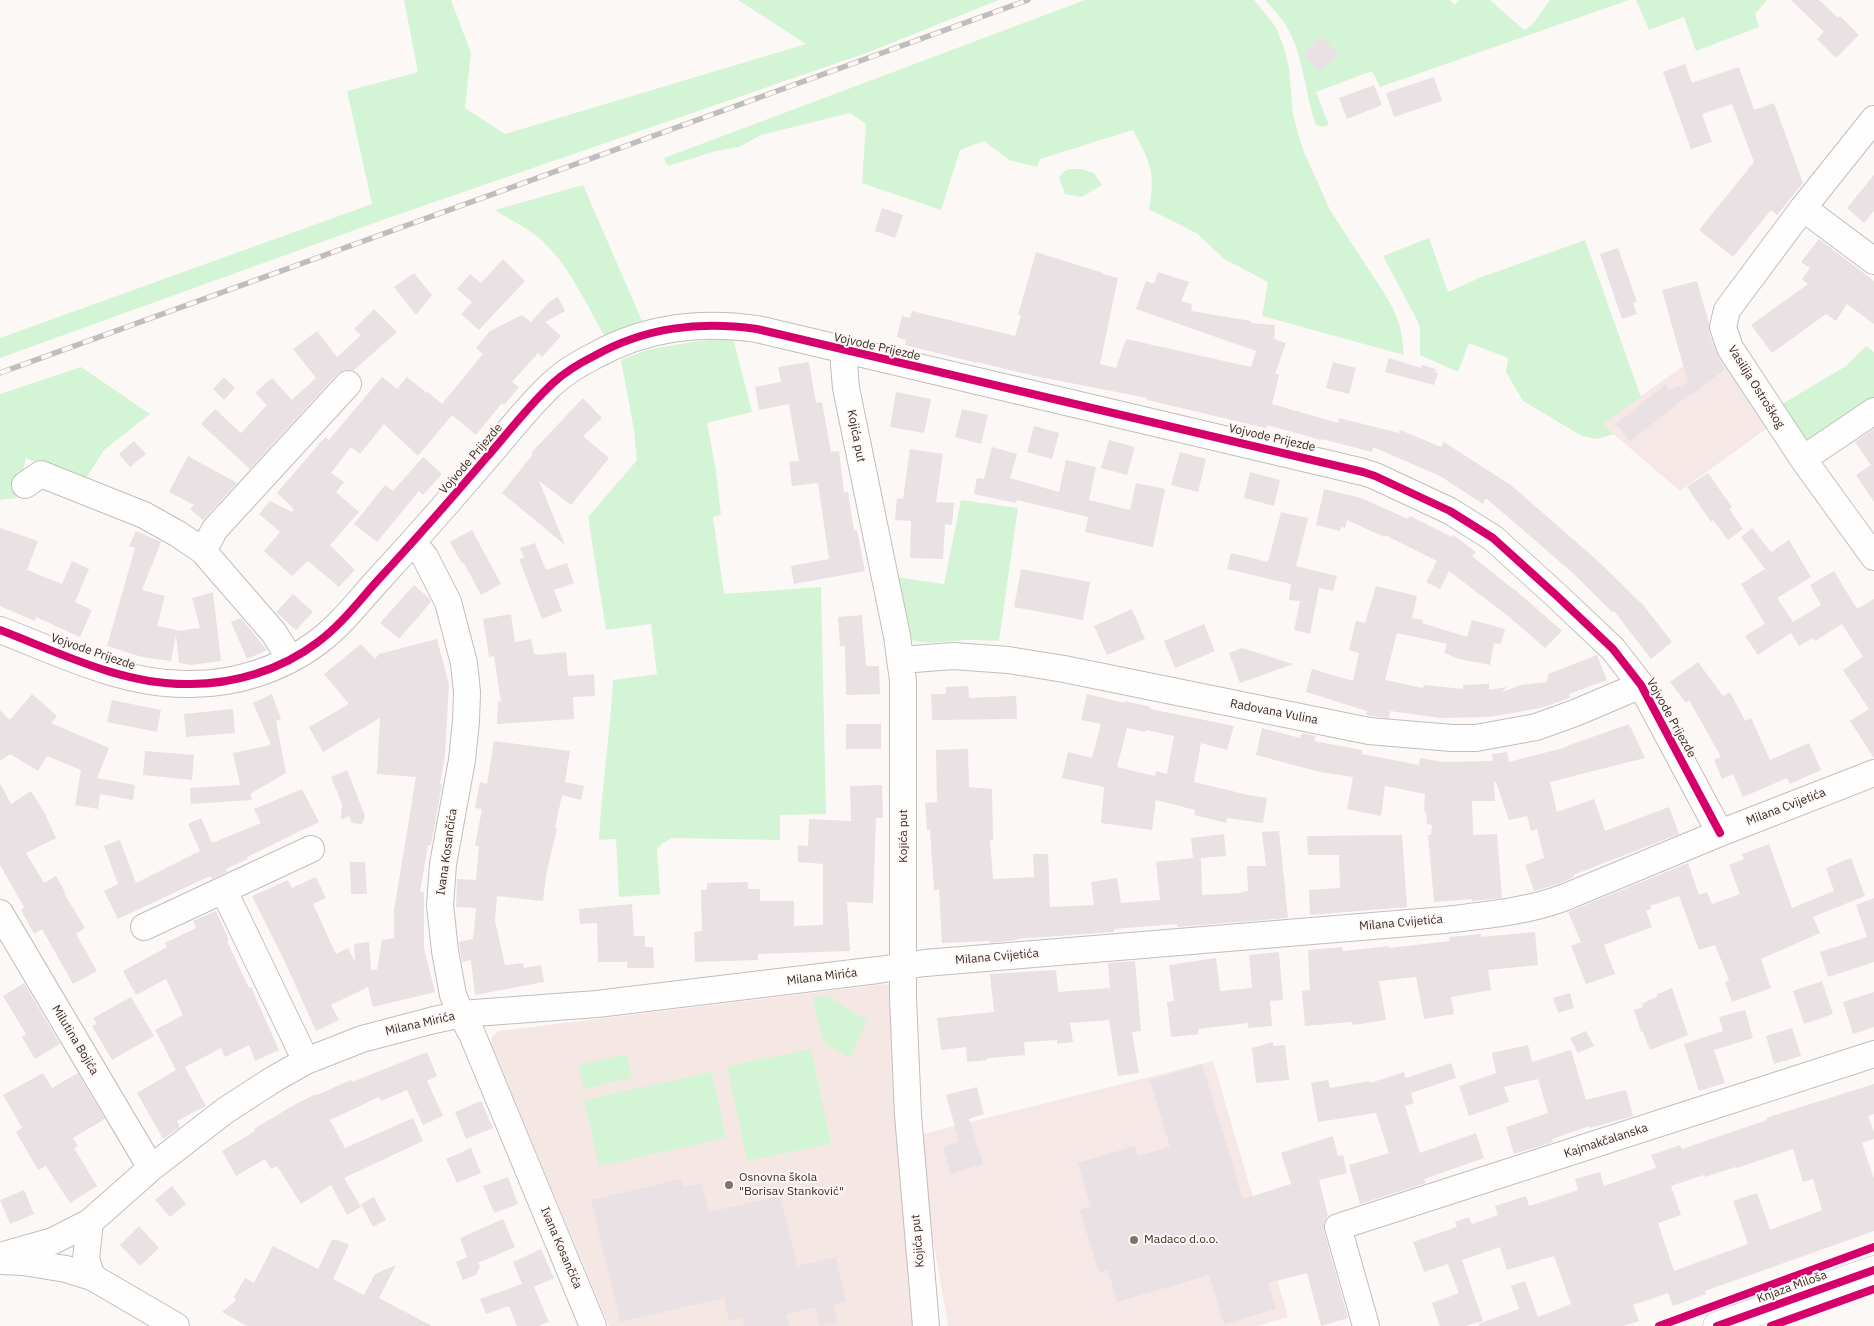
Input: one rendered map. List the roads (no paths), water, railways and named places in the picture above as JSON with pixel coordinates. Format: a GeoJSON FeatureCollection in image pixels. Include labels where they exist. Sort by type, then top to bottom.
{"type":"FeatureCollection","features":[{"type":"Feature","properties":{"kind":"main road","name":"Knjaza Miloša"},"geometry":{"type":"LineString","coordinates":[[1717,1326],[1874,1270]]}},
{"type":"Feature","properties":{"kind":"street","name":"Vasilija Ostroškog"},"geometry":{"type":"LineString","coordinates":[[1874,119],[1803,208],[1727,310],[1723,327],[1730,348],[1803,460],[1874,557]]}},
{"type":"Feature","properties":{"kind":"street"},"geometry":{"type":"LineString","coordinates":[[1803,208],[1874,261]]}},
{"type":"Feature","properties":{"kind":"street","name":"Vojvode Prijezde"},"geometry":{"type":"LineString","coordinates":[[0,630],[97,668],[128,677],[164,683],[187,684],[228,681],[263,671],[290,659],[317,642],[334,628],[553,383],[584,361],[609,347],[636,336],[697,326],[728,325],[757,329],[844,351],[1310,458],[1375,476],[1450,511],[1493,538],[1612,648],[1641,685],[1720,833]]}},
{"type":"Feature","properties":{"kind":"street","name":"Kojića put"},"geometry":{"type":"LineString","coordinates":[[844,351],[846,388],[900,660],[904,704],[903,966],[908,1116],[926,1326]]}},
{"type":"Feature","properties":{"kind":"street"},"geometry":{"type":"LineString","coordinates":[[203,551],[215,529],[348,384]]}},
{"type":"Feature","properties":{"kind":"street"},"geometry":{"type":"LineString","coordinates":[[1803,460],[1874,411]]}},
{"type":"Feature","properties":{"kind":"street"},"geometry":{"type":"LineString","coordinates":[[25,485],[42,474],[144,515],[178,534],[203,551],[274,633],[290,659]]}},
{"type":"Feature","properties":{"kind":"street","name":"Ivana Kosančića"},"geometry":{"type":"LineString","coordinates":[[412,542],[425,557],[448,602],[464,663],[467,692],[462,760],[443,864],[440,905],[453,995],[472,1034],[593,1326]]}},
{"type":"Feature","properties":{"kind":"street","name":"Radovana Vulina"},"geometry":{"type":"LineString","coordinates":[[900,660],[954,656],[1008,660],[1064,669],[1369,731],[1452,738],[1476,738],[1536,727],[1575,714],[1641,685]]}},
{"type":"Feature","properties":{"kind":"street","name":"Milana Cvijetića"},"geometry":{"type":"LineString","coordinates":[[903,966],[1498,914],[1548,903],[1874,773]]}},
{"type":"Feature","properties":{"kind":"street"},"geometry":{"type":"LineString","coordinates":[[144,927],[311,849]]}},
{"type":"Feature","properties":{"kind":"street"},"geometry":{"type":"LineString","coordinates":[[224,891],[306,1061]]}},
{"type":"Feature","properties":{"kind":"street","name":"Milutina Bojića"},"geometry":{"type":"LineString","coordinates":[[0,913],[151,1168]]}},
{"type":"Feature","properties":{"kind":"street","name":"Milana Mirića"},"geometry":{"type":"LineString","coordinates":[[0,1256],[52,1240],[90,1222],[151,1168],[226,1110],[306,1061],[340,1046],[383,1033],[461,1014],[596,1004],[903,966]]}},
{"type":"Feature","properties":{"kind":"street","name":"Kajmakčalanska"},"geometry":{"type":"LineString","coordinates":[[1366,1326],[1338,1227],[1874,1054]]}},
{"type":"Feature","properties":{"kind":"street"},"geometry":{"type":"LineString","coordinates":[[90,1222],[86,1259],[92,1277]]}},
{"type":"Feature","properties":{"kind":"street"},"geometry":{"type":"LineString","coordinates":[[0,1261],[22,1262],[66,1269],[92,1277],[176,1326]]}},
{"type":"Feature","properties":{"kind":"railway"},"geometry":{"type":"LineString","coordinates":[[0,373],[1028,0]]}},
{"type":"Feature","properties":{"kind":"place","name":"Osnovna škola \"Borisav Stanković\""},"geometry":{"type":"Point","coordinates":[729,1185]}},
{"type":"Feature","properties":{"kind":"place","name":"Madaco d.o.o."},"geometry":{"type":"Point","coordinates":[1134,1240]}}]}
